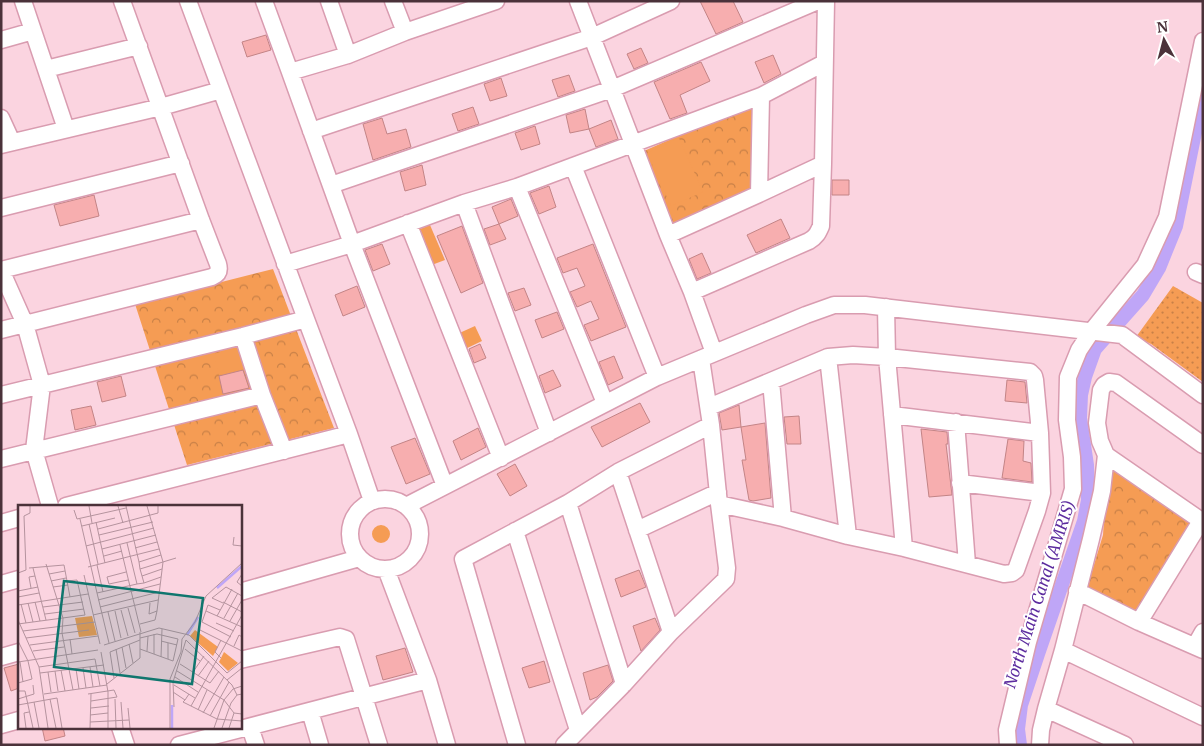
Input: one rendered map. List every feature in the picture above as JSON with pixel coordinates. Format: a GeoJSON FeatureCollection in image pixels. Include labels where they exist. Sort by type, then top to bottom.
{"type":"FeatureCollection","features":[{"type":"Feature","properties":{"kind":"street"},"geometry":{"type":"LineString","coordinates":[[1,330],[216,275],[219,269],[122,1]]}},
{"type":"Feature","properties":{"kind":"street"},"geometry":{"type":"LineString","coordinates":[[188,1],[349,434],[372,501]]}},
{"type":"Feature","properties":{"kind":"street"},"geometry":{"type":"LineString","coordinates":[[264,1],[352,244],[445,486]]}},
{"type":"Feature","properties":{"kind":"street"},"geometry":{"type":"LineString","coordinates":[[329,1],[348,55]]}},
{"type":"Feature","properties":{"kind":"street"},"geometry":{"type":"LineString","coordinates":[[393,1],[405,32]]}},
{"type":"Feature","properties":{"kind":"street"},"geometry":{"type":"LineString","coordinates":[[290,72],[348,55],[405,32],[496,1]]}},
{"type":"Feature","properties":{"kind":"street"},"geometry":{"type":"LineString","coordinates":[[564,745],[624,684],[671,632],[726,579],[727,568],[709,406],[708,356],[692,292],[668,236],[578,1]]}},
{"type":"Feature","properties":{"kind":"street"},"geometry":{"type":"LineString","coordinates":[[311,131],[592,37],[671,1]]}},
{"type":"Feature","properties":{"kind":"street"},"geometry":{"type":"LineString","coordinates":[[331,185],[612,89],[818,1]]}},
{"type":"Feature","properties":{"kind":"street"},"geometry":{"type":"LineString","coordinates":[[692,292],[809,241],[818,234],[821,226],[826,1]]}},
{"type":"Feature","properties":{"kind":"street"},"geometry":{"type":"LineString","coordinates":[[26,2],[33,31],[66,129]]}},
{"type":"Feature","properties":{"kind":"street"},"geometry":{"type":"LineString","coordinates":[[1,40],[33,31]]}},
{"type":"Feature","properties":{"kind":"street"},"geometry":{"type":"LineString","coordinates":[[1008,745],[1006,730],[1028,642],[1073,489],[1072,457],[1067,420],[1068,377],[1078,350],[1145,265],[1167,217],[1203,41]]}},
{"type":"Feature","properties":{"kind":"street"},"geometry":{"type":"LineString","coordinates":[[46,69],[139,46]]}},
{"type":"Feature","properties":{"kind":"street"},"geometry":{"type":"LineString","coordinates":[[285,264],[352,244],[464,203],[517,187],[633,144],[761,96],[824,63]]}},
{"type":"Feature","properties":{"kind":"street"},"geometry":{"type":"LineString","coordinates":[[1,118],[7,143],[161,107],[221,90]]}},
{"type":"Feature","properties":{"kind":"street"},"geometry":{"type":"LineString","coordinates":[[759,194],[761,96]]}},
{"type":"Feature","properties":{"kind":"street"},"geometry":{"type":"LineString","coordinates":[[1,208],[181,163]]}},
{"type":"Feature","properties":{"kind":"street"},"geometry":{"type":"LineString","coordinates":[[668,236],[823,164]]}},
{"type":"Feature","properties":{"kind":"street"},"geometry":{"type":"LineString","coordinates":[[574,166],[657,377]]}},
{"type":"Feature","properties":{"kind":"street"},"geometry":{"type":"LineString","coordinates":[[517,187],[605,403]]}},
{"type":"Feature","properties":{"kind":"street"},"geometry":{"type":"LineString","coordinates":[[464,203],[549,433]]}},
{"type":"Feature","properties":{"kind":"street"},"geometry":{"type":"LineString","coordinates":[[50,505],[34,450],[42,385],[25,324],[1,270],[201,220]]}},
{"type":"Feature","properties":{"kind":"street"},"geometry":{"type":"LineString","coordinates":[[408,223],[501,458]]}},
{"type":"Feature","properties":{"kind":"street"},"geometry":{"type":"LineString","coordinates":[[406,506],[657,377],[834,305],[865,304],[1122,335],[1203,396]]}},
{"type":"Feature","properties":{"kind":"street"},"geometry":{"type":"LineString","coordinates":[[886,307],[892,415],[904,548]]}},
{"type":"Feature","properties":{"kind":"street"},"geometry":{"type":"LineString","coordinates":[[1,395],[306,319]]}},
{"type":"Feature","properties":{"kind":"street"},"geometry":{"type":"LineString","coordinates":[[243,336],[262,395],[284,451]]}},
{"type":"Feature","properties":{"kind":"street"},"geometry":{"type":"LineString","coordinates":[[637,530],[718,498],[848,536],[904,548],[1004,574],[1014,571],[1037,511],[1042,492],[1036,380],[1030,372],[888,357],[853,355],[828,357],[709,406]]}},
{"type":"Feature","properties":{"kind":"street"},"geometry":{"type":"LineString","coordinates":[[828,357],[848,536]]}},
{"type":"Feature","properties":{"kind":"street"},"geometry":{"type":"LineString","coordinates":[[771,381],[783,518]]}},
{"type":"Feature","properties":{"kind":"street"},"geometry":{"type":"LineString","coordinates":[[1040,745],[1046,709],[1102,491],[1106,455],[1100,441],[1097,423],[1101,390],[1109,382],[1116,383],[1203,445]]}},
{"type":"Feature","properties":{"kind":"street"},"geometry":{"type":"LineString","coordinates":[[1,459],[262,395]]}},
{"type":"Feature","properties":{"kind":"street"},"geometry":{"type":"LineString","coordinates":[[892,415],[1040,433]]}},
{"type":"Feature","properties":{"kind":"street"},"geometry":{"type":"LineString","coordinates":[[956,422],[967,564]]}},
{"type":"Feature","properties":{"kind":"street"},"geometry":{"type":"LineString","coordinates":[[517,745],[463,558],[568,504],[618,472],[711,425]]}},
{"type":"Feature","properties":{"kind":"street"},"geometry":{"type":"LineString","coordinates":[[75,505],[112,501],[349,434]]}},
{"type":"Feature","properties":{"kind":"street"},"geometry":{"type":"LineString","coordinates":[[1106,455],[1202,521],[1139,622]]}},
{"type":"Feature","properties":{"kind":"street"},"geometry":{"type":"LineString","coordinates":[[618,472],[671,632]]}},
{"type":"Feature","properties":{"kind":"street"},"geometry":{"type":"LineString","coordinates":[[960,483],[1042,492]]}},
{"type":"Feature","properties":{"kind":"street"},"geometry":{"type":"LineString","coordinates":[[389,499],[406,506],[415,515],[419,526],[420,537],[417,548],[411,557],[402,565],[386,569],[369,565],[359,558],[350,538],[350,529],[354,517],[362,508],[372,501],[389,499]]}},
{"type":"Feature","properties":{"kind":"street"},"geometry":{"type":"LineString","coordinates":[[568,504],[624,684]]}},
{"type":"Feature","properties":{"kind":"street"},"geometry":{"type":"LineString","coordinates":[[1,523],[18,518]]}},
{"type":"Feature","properties":{"kind":"street"},"geometry":{"type":"LineString","coordinates":[[515,531],[578,730]]}},
{"type":"Feature","properties":{"kind":"street"},"geometry":{"type":"LineString","coordinates":[[241,592],[359,558]]}},
{"type":"Feature","properties":{"kind":"street"},"geometry":{"type":"LineString","coordinates":[[386,569],[428,680],[447,745]]}},
{"type":"Feature","properties":{"kind":"street"},"geometry":{"type":"LineString","coordinates":[[1,584],[18,579]]}},
{"type":"Feature","properties":{"kind":"street"},"geometry":{"type":"LineString","coordinates":[[1077,591],[1139,622],[1200,643]]}},
{"type":"Feature","properties":{"kind":"street"},"geometry":{"type":"LineString","coordinates":[[241,658],[343,638],[346,639],[379,745]]}},
{"type":"Feature","properties":{"kind":"street"},"geometry":{"type":"LineString","coordinates":[[1062,650],[1203,717]]}},
{"type":"Feature","properties":{"kind":"street"},"geometry":{"type":"LineString","coordinates":[[1,657],[18,652]]}},
{"type":"Feature","properties":{"kind":"street"},"geometry":{"type":"LineString","coordinates":[[188,744],[428,680]]}},
{"type":"Feature","properties":{"kind":"street"},"geometry":{"type":"LineString","coordinates":[[1046,709],[1125,745]]}},
{"type":"Feature","properties":{"kind":"street"},"geometry":{"type":"LineString","coordinates":[[310,711],[320,745]]}},
{"type":"Feature","properties":{"kind":"street"},"geometry":{"type":"LineString","coordinates":[[1,725],[18,720]]}},
{"type":"Feature","properties":{"kind":"street"},"geometry":{"type":"LineString","coordinates":[[250,726],[256,745]]}},
{"type":"Feature","properties":{"kind":"street"},"geometry":{"type":"LineString","coordinates":[[120,728],[126,745]]}},
{"type":"Feature","properties":{"kind":"green space"},"geometry":{"type":"Polygon","coordinates":[[[755,102],[753,191],[674,227],[644,151],[755,102]]]}},
{"type":"Feature","properties":{"kind":"green space"},"geometry":{"type":"Polygon","coordinates":[[[679,138],[703,192],[671,206],[647,153],[679,138]]]}},
{"type":"Feature","properties":{"kind":"green space"},"geometry":{"type":"Polygon","coordinates":[[[430,225],[445,260],[429,266],[415,231],[430,225]]]}},
{"type":"Feature","properties":{"kind":"green space"},"geometry":{"type":"Polygon","coordinates":[[[273,269],[334,428],[187,465],[135,304],[273,269]]]}},
{"type":"Feature","properties":{"kind":"green space"},"geometry":{"type":"Polygon","coordinates":[[[1173,286],[1203,303],[1203,382],[1151,344],[1136,337],[1173,286]]]}},
{"type":"Feature","properties":{"kind":"green space"},"geometry":{"type":"Polygon","coordinates":[[[475,326],[482,341],[461,351],[455,335],[475,326]]]}},
{"type":"Feature","properties":{"kind":"green space"},"geometry":{"type":"Polygon","coordinates":[[[241,346],[246,368],[219,375],[213,354],[241,346]]]}},
{"type":"Feature","properties":{"kind":"green space"},"geometry":{"type":"Polygon","coordinates":[[[1108,464],[1194,520],[1137,613],[1086,591],[1103,535],[1108,464]]]}},
{"type":"Feature","properties":{"kind":"green space"},"geometry":{"type":"Polygon","coordinates":[[[381,525],[387,528],[390,534],[387,540],[381,543],[375,540],[372,534],[375,528],[381,525]]]}},
{"type":"Feature","properties":{"kind":"building"},"geometry":{"type":"Polygon","coordinates":[[[700,1],[733,1],[743,22],[716,34],[700,1]]]}},
{"type":"Feature","properties":{"kind":"building"},"geometry":{"type":"Polygon","coordinates":[[[266,35],[271,50],[247,57],[242,42],[266,35]]]}},
{"type":"Feature","properties":{"kind":"building"},"geometry":{"type":"Polygon","coordinates":[[[641,48],[648,63],[634,69],[627,54],[641,48]]]}},
{"type":"Feature","properties":{"kind":"building"},"geometry":{"type":"Polygon","coordinates":[[[773,55],[781,74],[764,83],[755,62],[773,55]]]}},
{"type":"Feature","properties":{"kind":"building"},"geometry":{"type":"Polygon","coordinates":[[[701,62],[710,81],[680,95],[687,113],[670,119],[654,82],[701,62]]]}},
{"type":"Feature","properties":{"kind":"building"},"geometry":{"type":"Polygon","coordinates":[[[569,75],[575,91],[558,97],[552,80],[569,75]]]}},
{"type":"Feature","properties":{"kind":"building"},"geometry":{"type":"Polygon","coordinates":[[[501,78],[507,96],[490,101],[484,84],[501,78]]]}},
{"type":"Feature","properties":{"kind":"building"},"geometry":{"type":"Polygon","coordinates":[[[473,107],[479,124],[458,131],[452,114],[473,107]]]}},
{"type":"Feature","properties":{"kind":"building"},"geometry":{"type":"Polygon","coordinates":[[[585,109],[589,129],[570,133],[566,115],[585,109]]]}},
{"type":"Feature","properties":{"kind":"building"},"geometry":{"type":"Polygon","coordinates":[[[382,118],[387,134],[406,129],[411,147],[373,160],[363,124],[382,118]]]}},
{"type":"Feature","properties":{"kind":"building"},"geometry":{"type":"Polygon","coordinates":[[[611,120],[618,139],[596,147],[589,129],[611,120]]]}},
{"type":"Feature","properties":{"kind":"building"},"geometry":{"type":"Polygon","coordinates":[[[535,126],[540,144],[521,150],[515,133],[535,126]]]}},
{"type":"Feature","properties":{"kind":"building"},"geometry":{"type":"Polygon","coordinates":[[[422,165],[426,185],[405,191],[400,172],[422,165]]]}},
{"type":"Feature","properties":{"kind":"building"},"geometry":{"type":"Polygon","coordinates":[[[832,180],[849,180],[849,195],[832,195],[832,180]]]}},
{"type":"Feature","properties":{"kind":"building"},"geometry":{"type":"Polygon","coordinates":[[[549,186],[556,207],[539,214],[530,193],[549,186]]]}},
{"type":"Feature","properties":{"kind":"building"},"geometry":{"type":"Polygon","coordinates":[[[94,195],[99,216],[60,226],[54,205],[94,195]]]}},
{"type":"Feature","properties":{"kind":"building"},"geometry":{"type":"Polygon","coordinates":[[[511,199],[518,216],[499,224],[492,207],[511,199]]]}},
{"type":"Feature","properties":{"kind":"building"},"geometry":{"type":"Polygon","coordinates":[[[781,219],[790,238],[756,253],[747,235],[781,219]]]}},
{"type":"Feature","properties":{"kind":"building"},"geometry":{"type":"Polygon","coordinates":[[[499,224],[506,239],[490,245],[484,229],[499,224]]]}},
{"type":"Feature","properties":{"kind":"building"},"geometry":{"type":"Polygon","coordinates":[[[462,226],[483,283],[461,293],[437,236],[462,226]]]}},
{"type":"Feature","properties":{"kind":"building"},"geometry":{"type":"Polygon","coordinates":[[[382,244],[390,264],[373,271],[365,250],[382,244]]]}},
{"type":"Feature","properties":{"kind":"building"},"geometry":{"type":"Polygon","coordinates":[[[593,244],[626,327],[591,341],[584,325],[599,319],[591,301],[577,307],[570,292],[585,286],[577,268],[563,273],[557,258],[593,244]]]}},
{"type":"Feature","properties":{"kind":"building"},"geometry":{"type":"Polygon","coordinates":[[[702,253],[711,273],[697,279],[689,259],[702,253]]]}},
{"type":"Feature","properties":{"kind":"building"},"geometry":{"type":"Polygon","coordinates":[[[357,286],[365,307],[343,316],[335,295],[357,286]]]}},
{"type":"Feature","properties":{"kind":"building"},"geometry":{"type":"Polygon","coordinates":[[[524,288],[531,305],[515,311],[508,293],[524,288]]]}},
{"type":"Feature","properties":{"kind":"building"},"geometry":{"type":"Polygon","coordinates":[[[557,312],[564,329],[542,338],[535,320],[557,312]]]}},
{"type":"Feature","properties":{"kind":"building"},"geometry":{"type":"Polygon","coordinates":[[[480,344],[486,358],[474,363],[469,349],[480,344]]]}},
{"type":"Feature","properties":{"kind":"building"},"geometry":{"type":"Polygon","coordinates":[[[614,356],[623,378],[608,385],[599,362],[614,356]]]}},
{"type":"Feature","properties":{"kind":"building"},"geometry":{"type":"Polygon","coordinates":[[[243,370],[249,388],[223,394],[219,376],[243,370]]]}},
{"type":"Feature","properties":{"kind":"building"},"geometry":{"type":"Polygon","coordinates":[[[553,370],[561,386],[545,393],[539,376],[553,370]]]}},
{"type":"Feature","properties":{"kind":"building"},"geometry":{"type":"Polygon","coordinates":[[[121,376],[126,396],[102,402],[97,382],[121,376]]]}},
{"type":"Feature","properties":{"kind":"building"},"geometry":{"type":"Polygon","coordinates":[[[1007,380],[1025,382],[1027,403],[1005,401],[1007,380]]]}},
{"type":"Feature","properties":{"kind":"building"},"geometry":{"type":"Polygon","coordinates":[[[640,403],[650,422],[602,447],[591,427],[640,403]]]}},
{"type":"Feature","properties":{"kind":"building"},"geometry":{"type":"Polygon","coordinates":[[[739,405],[741,427],[722,430],[719,413],[739,405]]]}},
{"type":"Feature","properties":{"kind":"building"},"geometry":{"type":"Polygon","coordinates":[[[91,406],[96,425],[75,430],[71,410],[91,406]]]}},
{"type":"Feature","properties":{"kind":"building"},"geometry":{"type":"Polygon","coordinates":[[[799,416],[801,444],[787,444],[784,417],[799,416]]]}},
{"type":"Feature","properties":{"kind":"building"},"geometry":{"type":"Polygon","coordinates":[[[765,423],[771,498],[753,501],[749,500],[742,460],[746,460],[741,427],[765,423]]]}},
{"type":"Feature","properties":{"kind":"building"},"geometry":{"type":"Polygon","coordinates":[[[478,428],[486,447],[461,460],[453,441],[478,428]]]}},
{"type":"Feature","properties":{"kind":"building"},"geometry":{"type":"Polygon","coordinates":[[[921,429],[947,432],[948,444],[946,444],[952,495],[929,497],[921,429]]]}},
{"type":"Feature","properties":{"kind":"building"},"geometry":{"type":"Polygon","coordinates":[[[415,438],[430,474],[406,484],[391,447],[415,438]]]}},
{"type":"Feature","properties":{"kind":"building"},"geometry":{"type":"Polygon","coordinates":[[[1008,439],[1024,441],[1023,461],[1031,463],[1032,482],[1002,478],[1008,439]]]}},
{"type":"Feature","properties":{"kind":"building"},"geometry":{"type":"Polygon","coordinates":[[[515,464],[527,486],[510,496],[497,474],[515,464]]]}},
{"type":"Feature","properties":{"kind":"building"},"geometry":{"type":"Polygon","coordinates":[[[639,570],[646,587],[621,597],[615,579],[639,570]]]}},
{"type":"Feature","properties":{"kind":"building"},"geometry":{"type":"Polygon","coordinates":[[[655,618],[660,630],[641,651],[633,626],[655,618]]]}},
{"type":"Feature","properties":{"kind":"building"},"geometry":{"type":"Polygon","coordinates":[[[405,648],[413,672],[383,680],[376,656],[405,648]]]}},
{"type":"Feature","properties":{"kind":"building"},"geometry":{"type":"Polygon","coordinates":[[[544,661],[550,682],[529,688],[522,668],[544,661]]]}},
{"type":"Feature","properties":{"kind":"building"},"geometry":{"type":"Polygon","coordinates":[[[18,664],[18,688],[11,691],[4,668],[18,664]]]}},
{"type":"Feature","properties":{"kind":"building"},"geometry":{"type":"Polygon","coordinates":[[[608,665],[613,681],[597,697],[590,700],[583,673],[608,665]]]}},
{"type":"Feature","properties":{"kind":"building"},"geometry":{"type":"Polygon","coordinates":[[[42,728],[63,728],[65,736],[45,741],[42,728]]]}},
{"type":"Feature","properties":{"kind":"waterway","name":"North Main Canal (AMRIS)"},"geometry":{"type":"LineString","coordinates":[[1020,745],[1018,729],[1021,705],[1084,521],[1088,500],[1087,465],[1080,418],[1081,395],[1085,377],[1095,349],[1143,295],[1159,268],[1176,226],[1203,93]]}}]}
